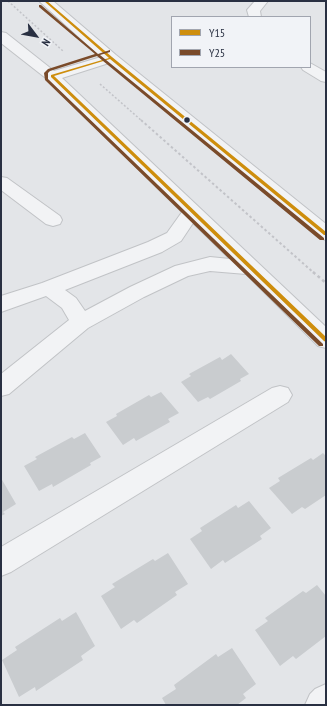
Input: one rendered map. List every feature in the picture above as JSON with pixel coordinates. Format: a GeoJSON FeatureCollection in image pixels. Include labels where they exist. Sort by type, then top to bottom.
{"type":"FeatureCollection","features":[{"type":"Feature","properties":{"kind":"street"},"geometry":{"type":"LineString","coordinates":[[46,1],[111,58],[326,234]]}},
{"type":"Feature","properties":{"kind":"street"},"geometry":{"type":"LineString","coordinates":[[1,36],[52,76],[326,340]]}},
{"type":"Feature","properties":{"kind":"street"},"geometry":{"type":"LineString","coordinates":[[52,76],[111,58]]}},
{"type":"Feature","properties":{"kind":"street"},"geometry":{"type":"LineString","coordinates":[[1,182],[53,220]]}},
{"type":"Feature","properties":{"kind":"street"},"geometry":{"type":"LineString","coordinates":[[1,304],[49,288],[174,237],[192,211]]}},
{"type":"Feature","properties":{"kind":"street"},"geometry":{"type":"LineString","coordinates":[[1,387],[81,322],[137,292],[182,272],[210,264],[251,268]]}},
{"type":"Feature","properties":{"kind":"street"},"geometry":{"type":"LineString","coordinates":[[49,288],[69,303],[81,322]]}},
{"type":"Feature","properties":{"kind":"street"},"geometry":{"type":"LineString","coordinates":[[1,562],[280,395]]}},
{"type":"Feature","properties":{"kind":"street"},"geometry":{"type":"LineString","coordinates":[[321,705],[326,700]]}},
{"type":"Feature","properties":{"kind":"path"},"geometry":{"type":"LineString","coordinates":[[8,1],[326,283]]}},
{"type":"Feature","properties":{"kind":"building"},"geometry":{"type":"Polygon","coordinates":[[[231,354],[249,374],[240,379],[241,381],[210,399],[208,397],[198,402],[181,382],[191,376],[189,374],[220,357],[222,360],[231,354]]]}},
{"type":"Feature","properties":{"kind":"building"},"geometry":{"type":"Polygon","coordinates":[[[161,392],[179,413],[168,419],[170,422],[136,441],[134,438],[123,445],[106,422],[117,416],[116,414],[149,395],[151,397],[161,392]]]}},
{"type":"Feature","properties":{"kind":"building"},"geometry":{"type":"Polygon","coordinates":[[[85,433],[101,457],[90,463],[91,465],[53,487],[52,484],[39,491],[24,466],[37,459],[35,457],[72,437],[74,439],[85,433]]]}},
{"type":"Feature","properties":{"kind":"building"},"geometry":{"type":"Polygon","coordinates":[[[323,453],[326,456],[326,495],[305,509],[302,507],[292,514],[269,488],[280,481],[278,478],[311,458],[313,460],[323,453]]]}},
{"type":"Feature","properties":{"kind":"building"},"geometry":{"type":"Polygon","coordinates":[[[1,478],[16,504],[3,512],[5,514],[1,516],[1,478]]]}},
{"type":"Feature","properties":{"kind":"building"},"geometry":{"type":"Polygon","coordinates":[[[249,501],[271,528],[260,536],[262,539],[225,563],[223,560],[211,569],[190,539],[202,531],[200,528],[236,505],[238,508],[249,501]]]}},
{"type":"Feature","properties":{"kind":"building"},"geometry":{"type":"Polygon","coordinates":[[[168,553],[188,584],[175,592],[177,595],[137,623],[134,620],[121,629],[101,596],[115,587],[112,584],[153,559],[155,561],[168,553]]]}},
{"type":"Feature","properties":{"kind":"building"},"geometry":{"type":"Polygon","coordinates":[[[317,585],[326,596],[326,636],[296,659],[293,656],[280,666],[255,630],[268,621],[265,618],[303,591],[306,593],[317,585]]]}},
{"type":"Feature","properties":{"kind":"building"},"geometry":{"type":"Polygon","coordinates":[[[76,612],[95,646],[81,656],[83,660],[36,691],[35,687],[19,697],[2,660],[17,650],[15,647],[60,618],[62,621],[76,612]]]}},
{"type":"Feature","properties":{"kind":"building"},"geometry":{"type":"Polygon","coordinates":[[[232,648],[256,684],[243,694],[246,698],[237,705],[166,705],[162,698],[176,689],[174,685],[216,654],[218,657],[232,648]]]}},
{"type":"Feature","properties":{"kind":"transit line","name":"Y15"},"geometry":{"type":"LineString","coordinates":[[45,1],[111,58],[326,234]]}},
{"type":"Feature","properties":{"kind":"transit line","name":"Y25"},"geometry":{"type":"LineString","coordinates":[[40,6],[107,63],[322,239]]}},
{"type":"Feature","properties":{"kind":"transit line","name":"Y25"},"geometry":{"type":"LineString","coordinates":[[109,51],[49,70],[46,73],[46,79],[321,345]]}},
{"type":"Feature","properties":{"kind":"transit line","name":"Y15"},"geometry":{"type":"LineString","coordinates":[[111,58],[52,76],[326,340]]}}]}
